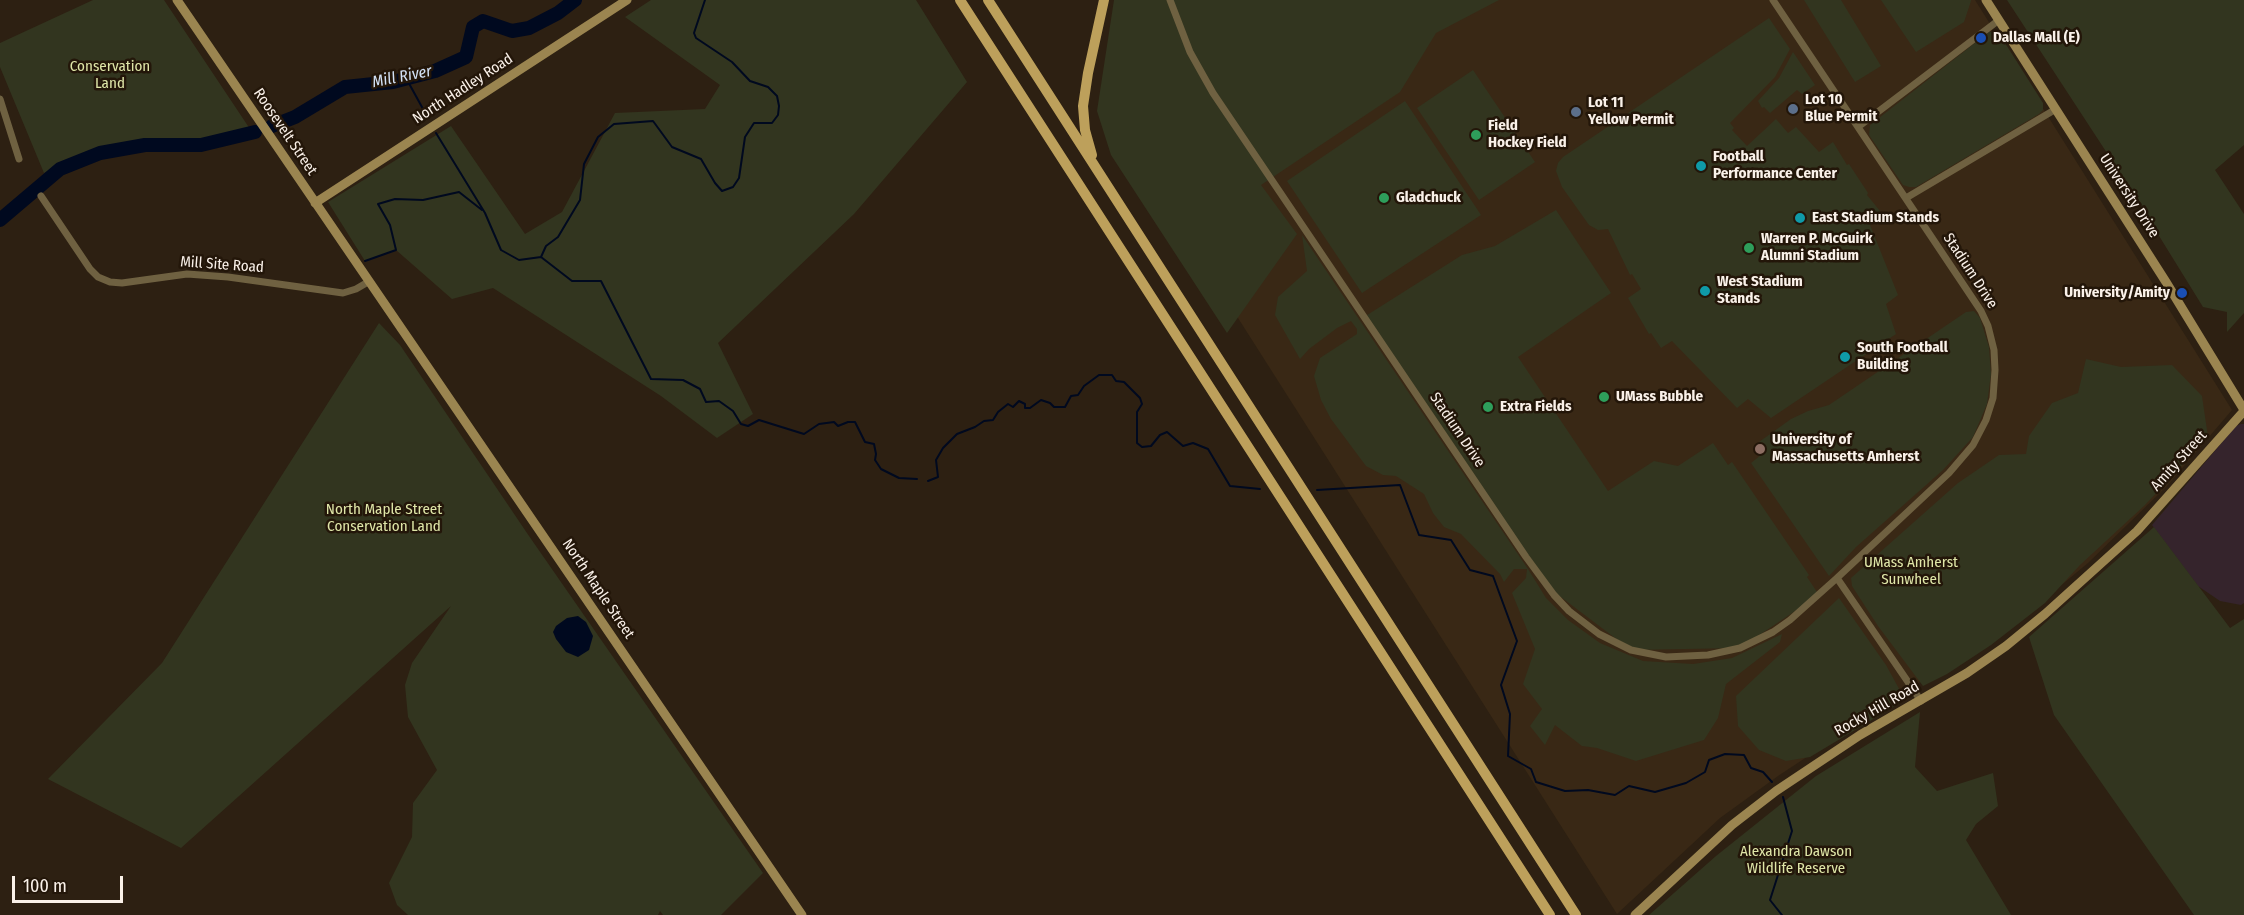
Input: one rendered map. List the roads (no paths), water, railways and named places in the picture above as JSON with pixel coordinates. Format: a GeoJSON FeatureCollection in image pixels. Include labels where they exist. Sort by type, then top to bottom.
{"type":"FeatureCollection","features":[{"type":"Feature","properties":{"kind":"main road","name":"Roosevelt Street"},"geometry":{"type":"LineString","coordinates":[[177,0],[368,282]]}},
{"type":"Feature","properties":{"kind":"main road","name":"North Hadley Road"},"geometry":{"type":"LineString","coordinates":[[315,203],[627,0]]}},
{"type":"Feature","properties":{"kind":"main road"},"geometry":{"type":"LineString","coordinates":[[960,0],[1550,915]]}},
{"type":"Feature","properties":{"kind":"main road"},"geometry":{"type":"LineString","coordinates":[[988,0],[1576,915]]}},
{"type":"Feature","properties":{"kind":"main road"},"geometry":{"type":"LineString","coordinates":[[1098,173],[1087,141],[1083,106],[1104,0]]}},
{"type":"Feature","properties":{"kind":"main road","name":"University Drive"},"geometry":{"type":"LineString","coordinates":[[1986,0],[2166,282],[2244,410]]}},
{"type":"Feature","properties":{"kind":"main road","name":"North Maple Street"},"geometry":{"type":"LineString","coordinates":[[368,282],[802,915]]}},
{"type":"Feature","properties":{"kind":"main road","name":"Amity Street"},"geometry":{"type":"LineString","coordinates":[[2137,531],[2244,410]]}},
{"type":"Feature","properties":{"kind":"main road","name":"Rocky Hill Road"},"geometry":{"type":"LineString","coordinates":[[1635,915],[1724,832],[1776,791],[1851,740],[1967,674],[2011,642],[2054,606],[2137,531]]}},
{"type":"Feature","properties":{"kind":"street","name":"Stadium Drive"},"geometry":{"type":"LineString","coordinates":[[1170,0],[1184,40],[1204,79],[1526,557],[1554,595],[1569,611],[1599,634],[1631,650],[1666,657],[1708,655],[1740,648],[1773,632],[1790,620],[1966,454],[1982,429],[1993,398],[1995,360],[1985,318],[1773,0]]}},
{"type":"Feature","properties":{"kind":"street"},"geometry":{"type":"LineString","coordinates":[[1858,127],[1999,20]]}},
{"type":"Feature","properties":{"kind":"street"},"geometry":{"type":"LineString","coordinates":[[0,99],[20,159]]}},
{"type":"Feature","properties":{"kind":"street"},"geometry":{"type":"LineString","coordinates":[[1906,198],[2055,109]]}},
{"type":"Feature","properties":{"kind":"street","name":"Mill Site Road"},"geometry":{"type":"LineString","coordinates":[[41,196],[90,269],[110,282],[122,283],[187,274],[228,277],[343,293],[368,282]]}},
{"type":"Feature","properties":{"kind":"street"},"geometry":{"type":"LineString","coordinates":[[1837,578],[1920,701]]}},
{"type":"Feature","properties":{"kind":"water"},"geometry":{"type":"Polygon","coordinates":[[[578,616],[586,622],[593,636],[589,650],[578,657],[566,652],[553,632],[556,626],[567,618],[578,616]]]}},
{"type":"Feature","properties":{"kind":"waterway","name":"Mill River"},"geometry":{"type":"LineString","coordinates":[[272,126],[295,117],[345,87],[393,82],[435,71],[466,57],[473,27],[483,21],[512,31],[529,28],[558,13],[575,0]]}},
{"type":"Feature","properties":{"kind":"waterway"},"geometry":{"type":"LineString","coordinates":[[541,257],[546,246],[558,237],[580,200],[584,164],[598,137],[614,124],[653,121],[672,147],[701,159],[722,191],[733,187],[739,178],[745,137],[754,123],[772,123],[778,115],[779,106],[777,96],[768,87],[750,81],[732,62],[696,38],[694,33],[705,0]]}},
{"type":"Feature","properties":{"kind":"waterway"},"geometry":{"type":"LineString","coordinates":[[406,78],[428,118]]}},
{"type":"Feature","properties":{"kind":"waterway","name":"Mill River"},"geometry":{"type":"LineString","coordinates":[[0,220],[60,169],[100,153],[145,145],[201,145],[255,132]]}},
{"type":"Feature","properties":{"kind":"waterway"},"geometry":{"type":"LineString","coordinates":[[436,133],[485,213],[501,250],[519,260],[541,257],[572,281],[601,281],[651,379],[683,380],[700,389],[706,402],[719,401],[733,411],[741,424],[748,426],[759,420],[804,434],[819,424],[834,422],[838,426],[855,422],[865,442],[874,444],[875,460],[881,469],[899,478],[917,479]]}},
{"type":"Feature","properties":{"kind":"waterway"},"geometry":{"type":"LineString","coordinates":[[365,261],[396,250],[390,225],[378,204],[395,199],[423,200],[459,192],[482,210]]}},
{"type":"Feature","properties":{"kind":"waterway"},"geometry":{"type":"LineString","coordinates":[[928,481],[938,477],[936,460],[943,448],[957,434],[984,421],[993,420],[998,412],[1008,404],[1013,407],[1019,401],[1025,404],[1025,408],[1030,408],[1041,400],[1054,407],[1065,407],[1071,396],[1078,395],[1084,386],[1099,375],[1112,375],[1116,381],[1124,382],[1140,398],[1142,404],[1137,412],[1137,443],[1142,447],[1151,446],[1160,435],[1167,432],[1183,446],[1193,443],[1208,449],[1230,486],[1260,489]]}},
{"type":"Feature","properties":{"kind":"waterway"},"geometry":{"type":"LineString","coordinates":[[1317,490],[1400,485],[1419,535],[1451,540],[1470,570],[1493,576],[1517,641],[1501,685],[1510,714],[1508,756],[1531,769],[1536,782],[1565,791],[1588,790],[1615,795],[1629,786],[1655,792],[1686,783],[1705,772],[1709,760],[1725,754],[1744,755],[1751,768],[1763,772],[1772,782]]}},
{"type":"Feature","properties":{"kind":"waterway"},"geometry":{"type":"LineString","coordinates":[[1782,915],[1770,900],[1792,831],[1783,797]]}},
{"type":"Feature","properties":{"kind":"place","name":"Dallas Mall (E)"},"geometry":{"type":"Point","coordinates":[1981,38]}},
{"type":"Feature","properties":{"kind":"place","name":"Lot 10 Blue Permit"},"geometry":{"type":"Point","coordinates":[1793,109]}},
{"type":"Feature","properties":{"kind":"place","name":"Lot 11 Yellow Permit"},"geometry":{"type":"Point","coordinates":[1576,112]}},
{"type":"Feature","properties":{"kind":"place","name":"Field Hockey Field"},"geometry":{"type":"Point","coordinates":[1476,135]}},
{"type":"Feature","properties":{"kind":"place","name":"Football Performance Center"},"geometry":{"type":"Point","coordinates":[1701,166]}},
{"type":"Feature","properties":{"kind":"place","name":"Gladchuck"},"geometry":{"type":"Point","coordinates":[1384,198]}},
{"type":"Feature","properties":{"kind":"place","name":"East Stadium Stands"},"geometry":{"type":"Point","coordinates":[1800,218]}},
{"type":"Feature","properties":{"kind":"place","name":"Warren P. McGuirk Alumni Stadium"},"geometry":{"type":"Point","coordinates":[1749,248]}},
{"type":"Feature","properties":{"kind":"place","name":"West Stadium Stands"},"geometry":{"type":"Point","coordinates":[1705,291]}},
{"type":"Feature","properties":{"kind":"place","name":"University/Amity"},"geometry":{"type":"Point","coordinates":[2182,293]}},
{"type":"Feature","properties":{"kind":"place","name":"South Football Building"},"geometry":{"type":"Point","coordinates":[1845,357]}},
{"type":"Feature","properties":{"kind":"place","name":"UMass Bubble"},"geometry":{"type":"Point","coordinates":[1604,397]}},
{"type":"Feature","properties":{"kind":"place","name":"Extra Fields"},"geometry":{"type":"Point","coordinates":[1488,407]}},
{"type":"Feature","properties":{"kind":"place","name":"University of Massachusetts Amherst"},"geometry":{"type":"Point","coordinates":[1760,449]}},
{"type":"Feature","properties":{"kind":"park label","name":"Conservation Land"},"geometry":{"type":"Point","coordinates":[110,76]}},
{"type":"Feature","properties":{"kind":"park label","name":"North Maple Street Conservation Land"},"geometry":{"type":"Point","coordinates":[384,518]}},
{"type":"Feature","properties":{"kind":"park label","name":"UMass Amherst Sunwheel"},"geometry":{"type":"Point","coordinates":[1911,572]}},
{"type":"Feature","properties":{"kind":"park label","name":"Alexandra Dawson Wildlife Reserve"},"geometry":{"type":"Point","coordinates":[1796,860]}}]}
